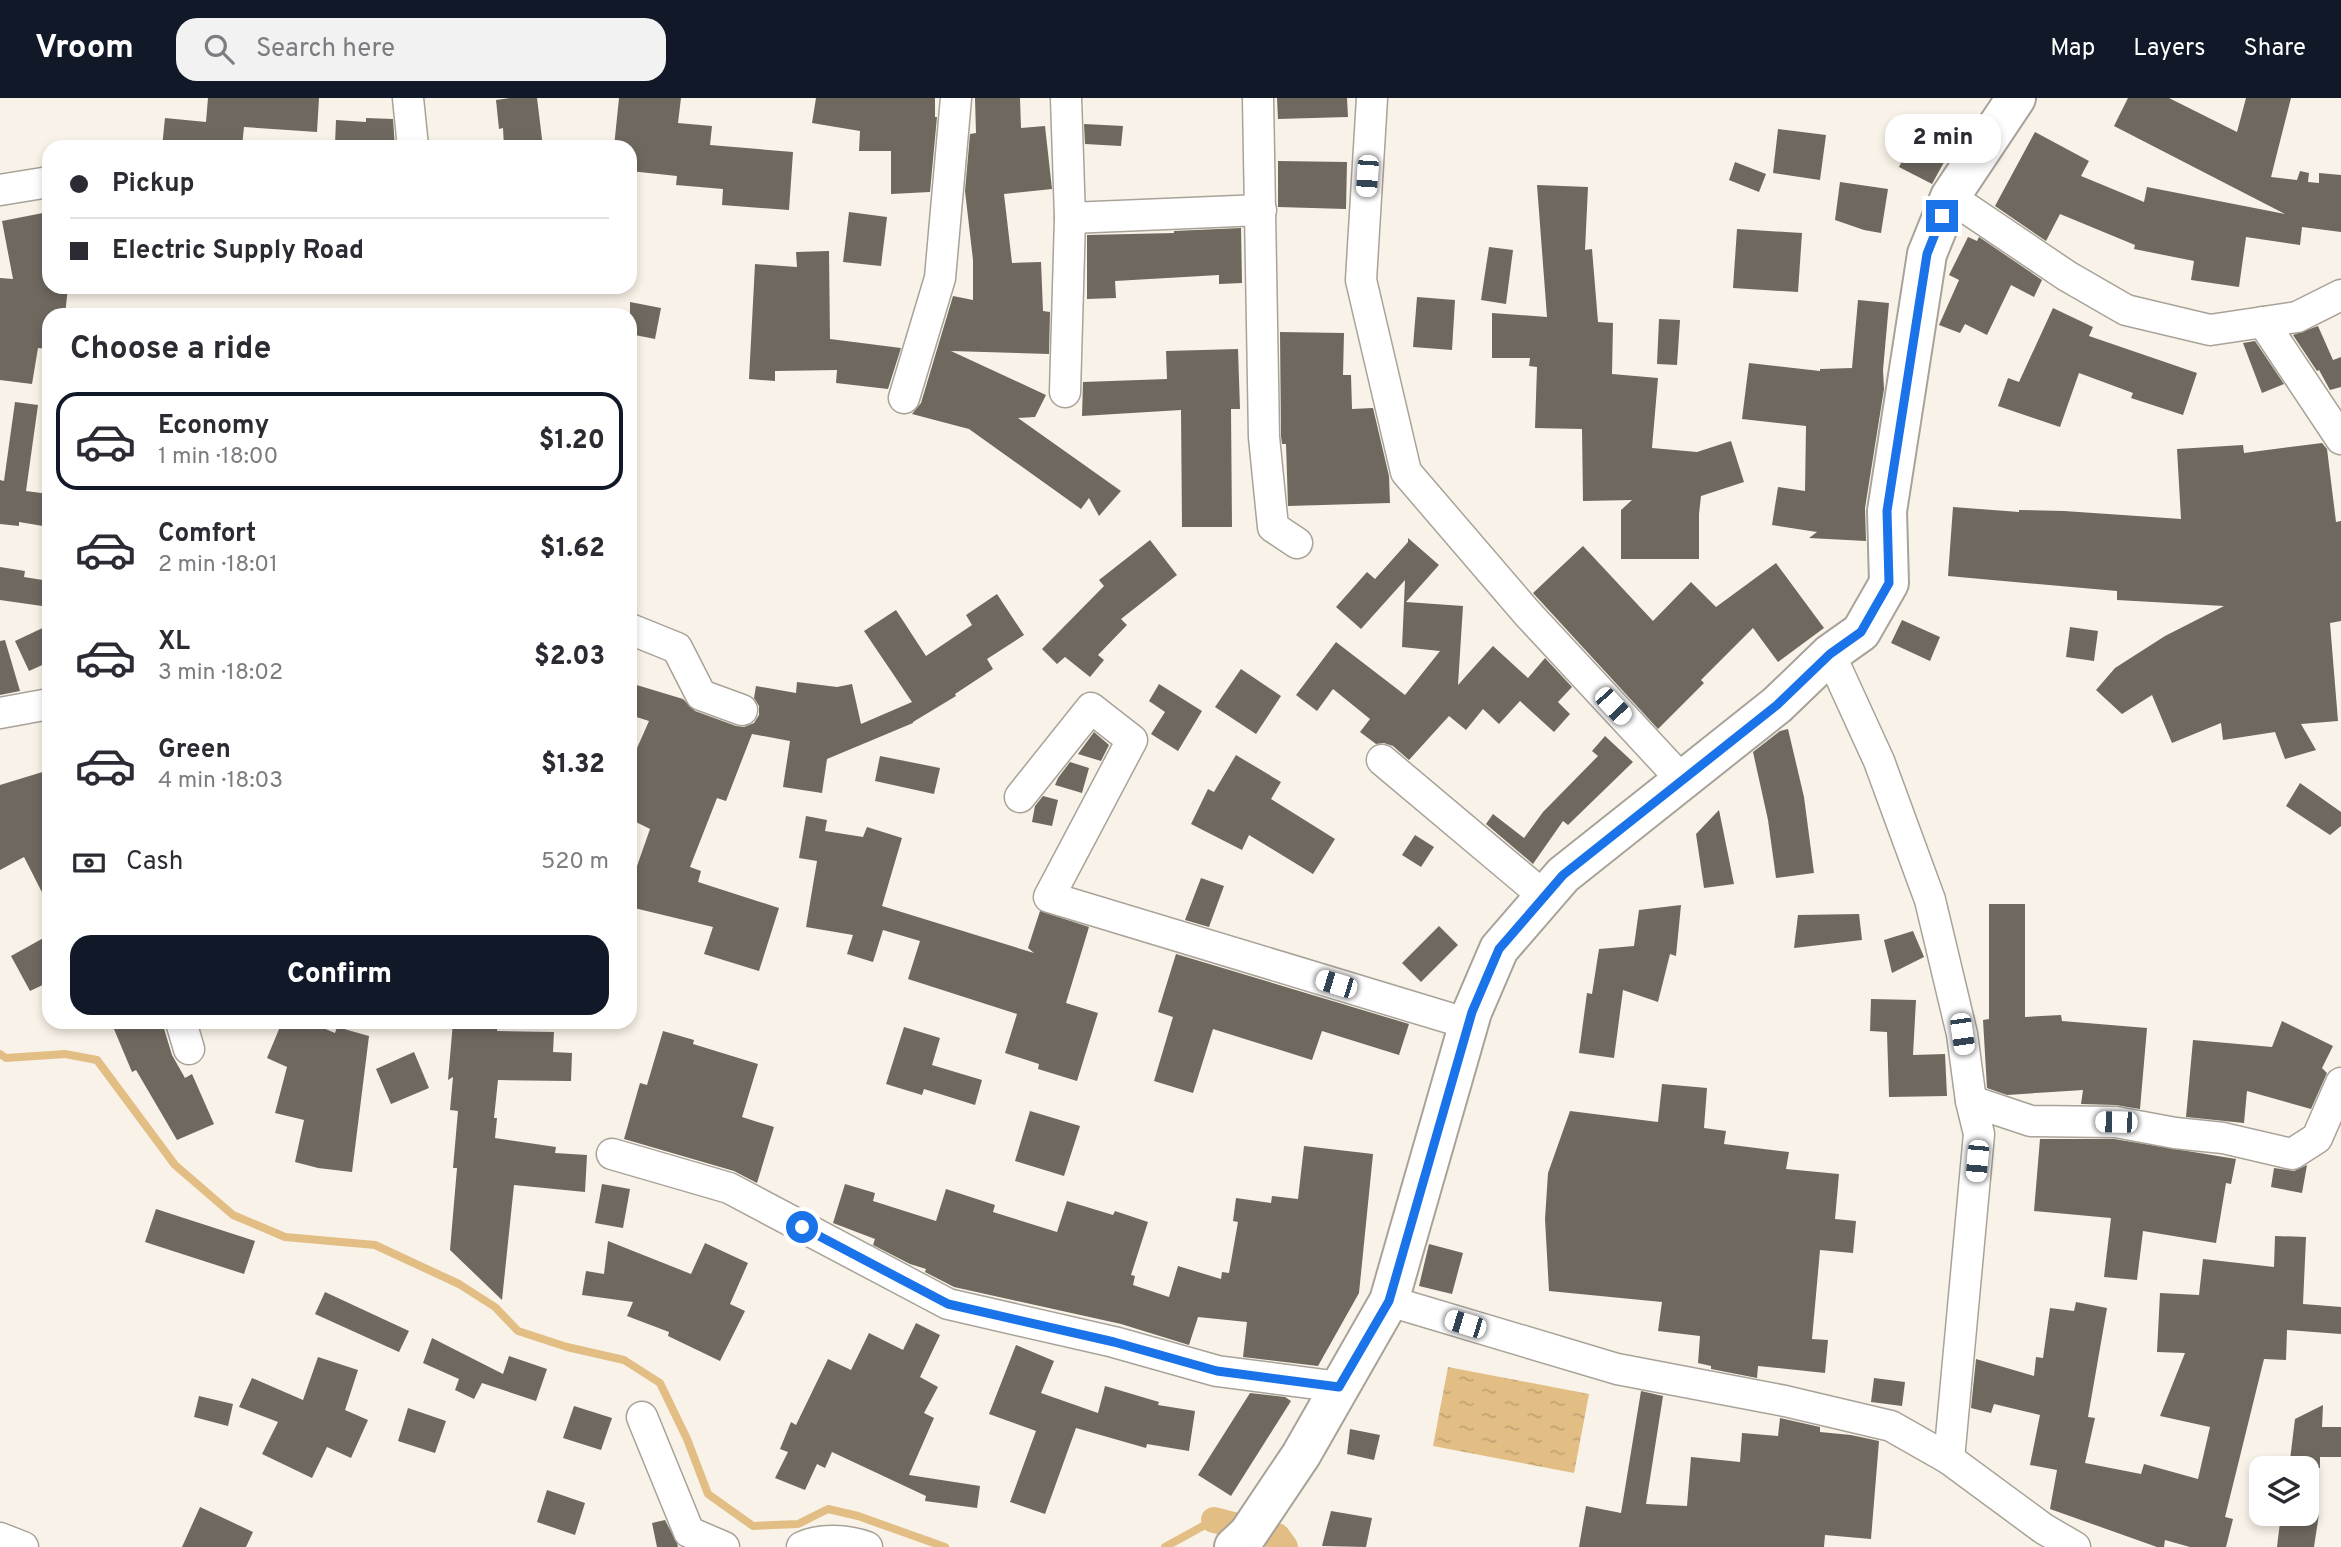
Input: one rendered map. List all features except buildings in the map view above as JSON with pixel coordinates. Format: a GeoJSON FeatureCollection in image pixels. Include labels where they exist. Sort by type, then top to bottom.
{"type":"FeatureCollection","features":[{"type":"Feature","properties":{"kind":"main road"},"geometry":{"type":"LineString","coordinates":[[1234,1547],[1248,1534],[1301,1455],[1389,1301],[1469,1024],[1499,949],[1563,875],[1777,705],[1830,654],[1861,632],[1889,583],[1887,511],[1927,254],[1950,197],[2015,98]]}},
{"type":"Feature","properties":{"kind":"street"},"geometry":{"type":"LineString","coordinates":[[408,98],[412,140]]}},
{"type":"Feature","properties":{"kind":"street"},"geometry":{"type":"LineString","coordinates":[[904,398],[940,278],[956,98]]}},
{"type":"Feature","properties":{"kind":"street"},"geometry":{"type":"LineString","coordinates":[[1065,392],[1070,218],[1066,98]]}},
{"type":"Feature","properties":{"kind":"street"},"geometry":{"type":"LineString","coordinates":[[1258,98],[1264,437],[1273,527],[1297,543]]}},
{"type":"Feature","properties":{"kind":"street"},"geometry":{"type":"LineString","coordinates":[[1372,98],[1361,280],[1406,472],[1527,613],[1682,780]]}},
{"type":"Feature","properties":{"kind":"street"},"geometry":{"type":"LineString","coordinates":[[0,190],[42,183]]}},
{"type":"Feature","properties":{"kind":"street"},"geometry":{"type":"LineString","coordinates":[[1950,197],[2067,276],[2126,310],[2210,330],[2297,317],[2341,295]]}},
{"type":"Feature","properties":{"kind":"street"},"geometry":{"type":"LineString","coordinates":[[1070,218],[1261,210]]}},
{"type":"Feature","properties":{"kind":"street"},"geometry":{"type":"LineString","coordinates":[[2263,322],[2341,439]]}},
{"type":"Feature","properties":{"kind":"street"},"geometry":{"type":"LineString","coordinates":[[637,632],[677,648],[701,695],[742,710]]}},
{"type":"Feature","properties":{"kind":"street"},"geometry":{"type":"LineString","coordinates":[[1830,654],[1879,761],[1930,901],[1962,1034],[1971,1101],[1979,1133],[1949,1459]]}},
{"type":"Feature","properties":{"kind":"street"},"geometry":{"type":"LineString","coordinates":[[0,713],[42,705]]}},
{"type":"Feature","properties":{"kind":"street"},"geometry":{"type":"LineString","coordinates":[[1020,797],[1091,708],[1132,740],[1049,897],[1469,1024]]}},
{"type":"Feature","properties":{"kind":"street"},"geometry":{"type":"LineString","coordinates":[[1382,760],[1545,897]]}},
{"type":"Feature","properties":{"kind":"street"},"geometry":{"type":"LineString","coordinates":[[1971,1101],[2031,1121],[2116,1122],[2222,1138],[2292,1154],[2317,1138],[2341,1083]]}},
{"type":"Feature","properties":{"kind":"street"},"geometry":{"type":"LineString","coordinates":[[612,1154],[729,1188],[948,1304],[1114,1342],[1217,1371],[1339,1387]]}},
{"type":"Feature","properties":{"kind":"street"},"geometry":{"type":"LineString","coordinates":[[1389,1301],[1617,1369],[1785,1401],[1891,1426],[1949,1459],[2044,1529],[2075,1547]]}},
{"type":"Feature","properties":{"kind":"street"},"geometry":{"type":"LineString","coordinates":[[642,1417],[689,1532],[724,1547]]}},
{"type":"Feature","properties":{"kind":"street"},"geometry":{"type":"LineString","coordinates":[[0,1538],[23,1547]]}},
{"type":"Feature","properties":{"kind":"street"},"geometry":{"type":"LineString","coordinates":[[802,1547],[814,1541],[857,1543],[866,1547]]}},
{"type":"Feature","properties":{"kind":"water"},"geometry":{"type":"Polygon","coordinates":[[[1448,1367],[1589,1394],[1574,1473],[1433,1446],[1448,1367]]]}},
{"type":"Feature","properties":{"kind":"waterway"},"geometry":{"type":"LineString","coordinates":[[0,1054],[6,1058],[65,1054],[97,1060],[175,1165],[233,1215],[285,1237],[375,1245],[459,1284],[495,1307],[518,1331],[567,1347],[624,1360],[660,1383],[687,1439],[708,1494],[753,1526],[798,1524],[828,1509],[858,1516],[945,1547]]}},
{"type":"Feature","properties":{"kind":"waterway"},"geometry":{"type":"LineString","coordinates":[[1165,1547],[1214,1520]]}},
{"type":"Feature","properties":{"kind":"waterway"},"geometry":{"type":"LineString","coordinates":[[1214,1520],[1277,1536],[1285,1547]]}},
{"type":"Feature","properties":{"kind":"route"},"geometry":{"type":"LineString","coordinates":[[802,1227],[948,1304],[1114,1342],[1217,1371],[1339,1387],[1389,1301],[1472,1012],[1499,949],[1563,875],[1777,705],[1830,654],[1861,632],[1889,583],[1887,511],[1927,254],[1942,216]]}}]}
